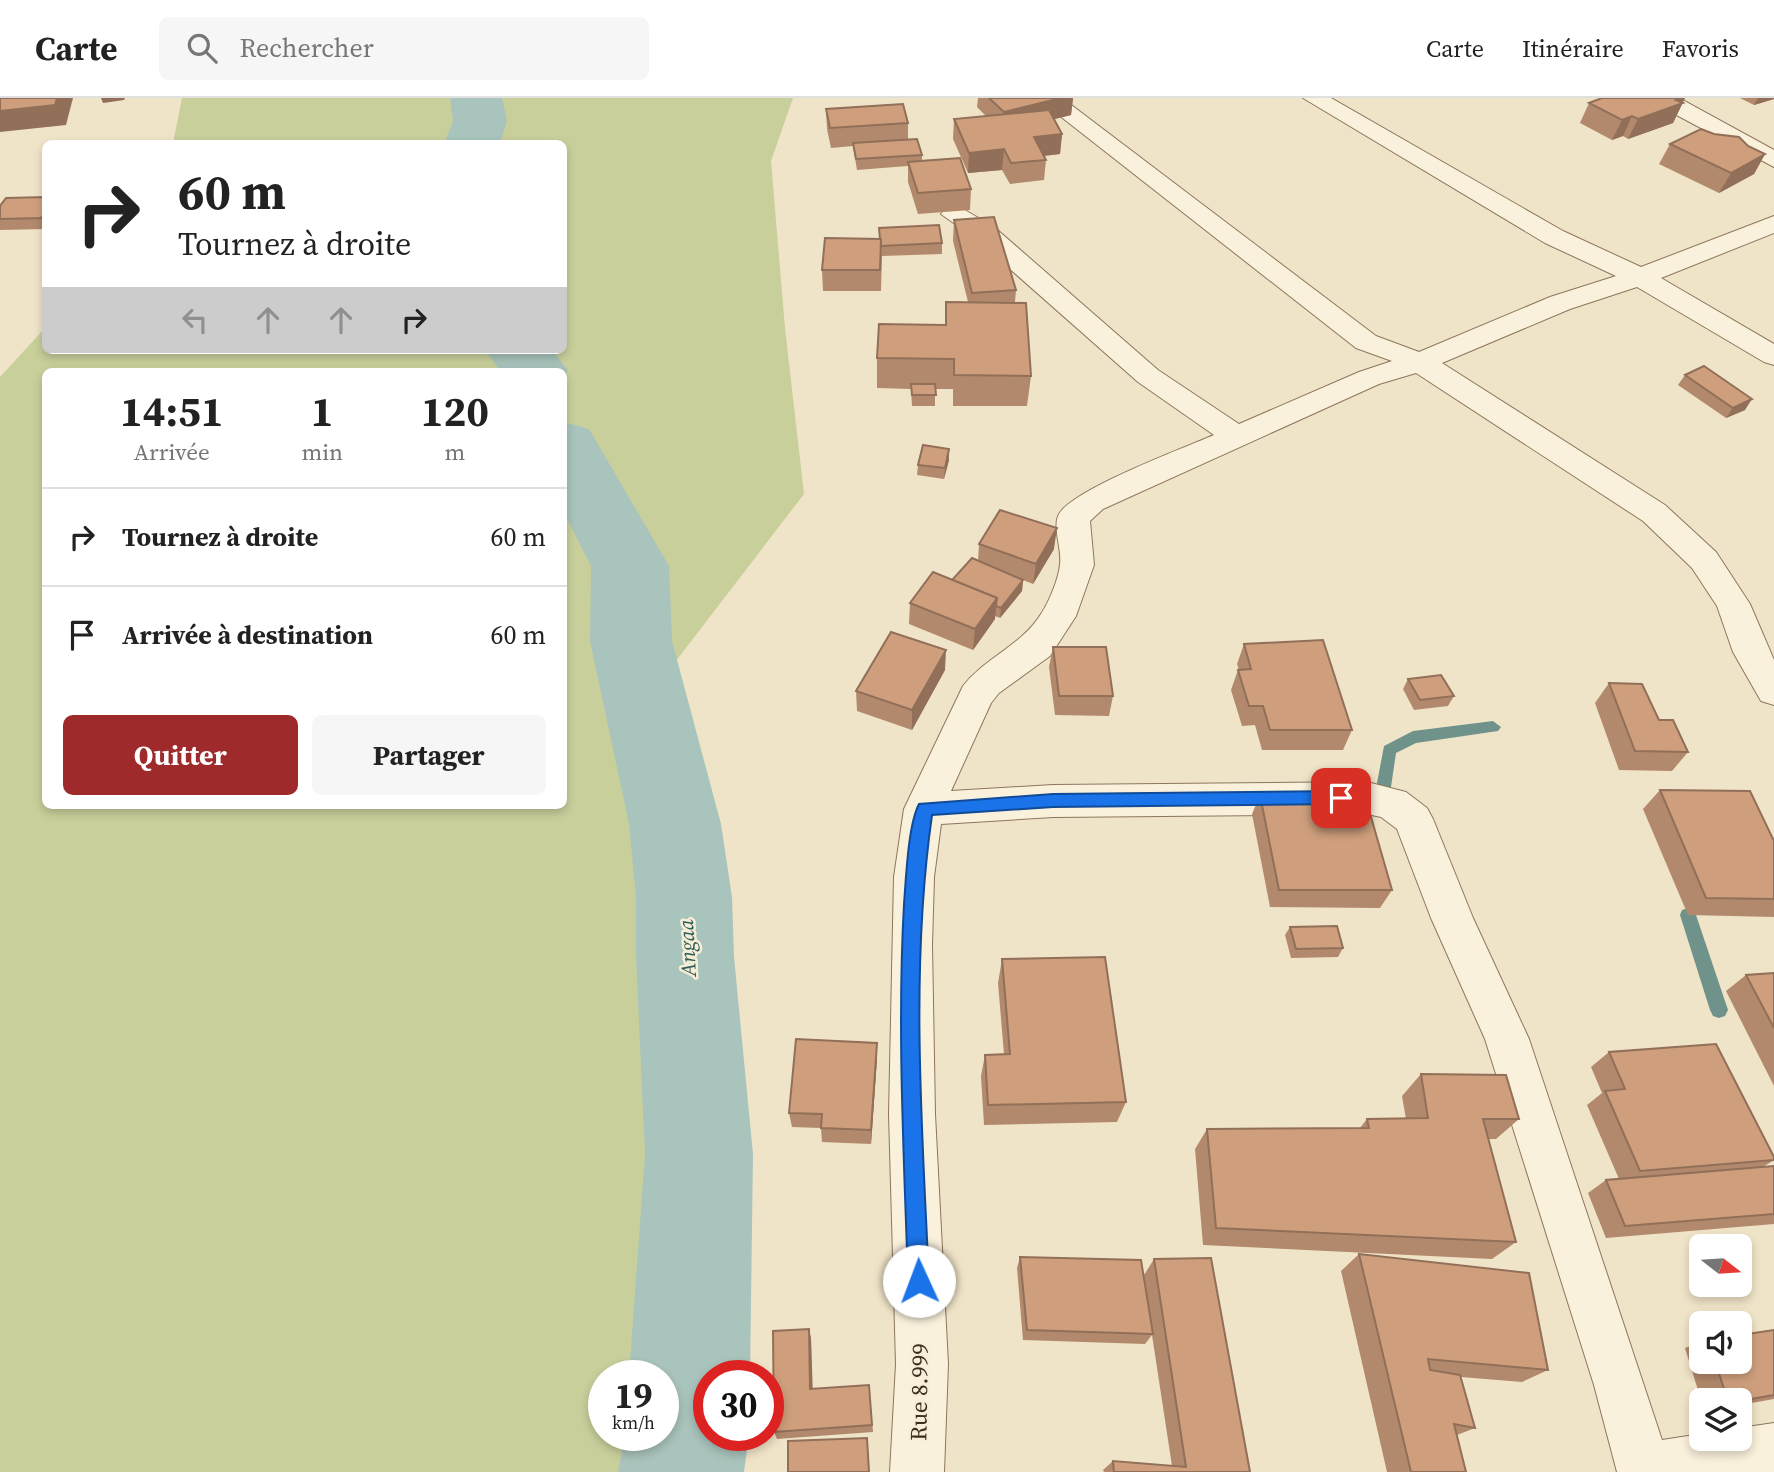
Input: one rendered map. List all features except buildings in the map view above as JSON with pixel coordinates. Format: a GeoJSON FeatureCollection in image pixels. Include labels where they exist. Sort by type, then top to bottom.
{"type":"FeatureCollection","features":[{"type":"Feature","properties":{"kind":"street"},"geometry":{"type":"LineString","coordinates":[[1048,98],[1366,342],[1420,362],[1654,513],[1704,561],[1733,604],[1751,652],[1774,691]]}},
{"type":"Feature","properties":{"kind":"street"},"geometry":{"type":"LineString","coordinates":[[1314,98],[1555,237],[1640,277],[1774,356]]}},
{"type":"Feature","properties":{"kind":"street"},"geometry":{"type":"LineString","coordinates":[[1662,98],[1774,160]]}},
{"type":"Feature","properties":{"kind":"street"},"geometry":{"type":"LineString","coordinates":[[954,214],[985,233],[1148,376],[1237,437],[1369,379],[1420,362],[1548,308],[1640,277],[1774,224]]}},
{"type":"Feature","properties":{"kind":"street","name":"Rue 8.999"},"geometry":{"type":"LineString","coordinates":[[917,1472],[922,1364],[912,1114],[911,945],[914,877],[924,809],[976,696],[986,683],[1037,648],[1059,616],[1076,565],[1073,518],[1091,501],[1237,437]]}},
{"type":"Feature","properties":{"kind":"street"},"geometry":{"type":"LineString","coordinates":[[924,809],[1053,801],[1367,797],[1392,803],[1413,819],[1452,918],[1507,1039],[1608,1346],[1644,1471],[1774,1450]]}},
{"type":"Feature","properties":{"kind":"green space"},"geometry":{"type":"Polygon","coordinates":[[[182,98],[793,98],[771,161],[785,328],[804,494],[646,700],[675,824],[684,897],[685,957],[699,1154],[687,1438],[681,1472],[0,1472],[0,377],[42,331],[42,354],[567,354],[567,140],[174,140],[182,98]]]}},
{"type":"Feature","properties":{"kind":"waterway","name":"Angaa"},"geometry":{"type":"LineString","coordinates":[[473,140],[480,121],[476,98]]}},
{"type":"Feature","properties":{"kind":"waterway","name":"Angaa"},"geometry":{"type":"LineString","coordinates":[[521,354],[532,368]]}},
{"type":"Feature","properties":{"kind":"waterway","name":"Angaa"},"geometry":{"type":"LineString","coordinates":[[567,450],[630,566],[631,641],[675,824],[684,897],[685,957],[699,1154],[687,1438],[681,1472]]}},
{"type":"Feature","properties":{"kind":"waterway"},"geometry":{"type":"LineString","coordinates":[[1385,783],[1389,750],[1413,737],[1493,727]]}},
{"type":"Feature","properties":{"kind":"waterway"},"geometry":{"type":"LineString","coordinates":[[1688,915],[1719,1010]]}},
{"type":"Feature","properties":{"kind":"route"},"geometry":{"type":"LineString","coordinates":[[919,1281],[912,1114],[911,945],[914,877],[924,809],[1053,801],[1341,798]]}}]}
